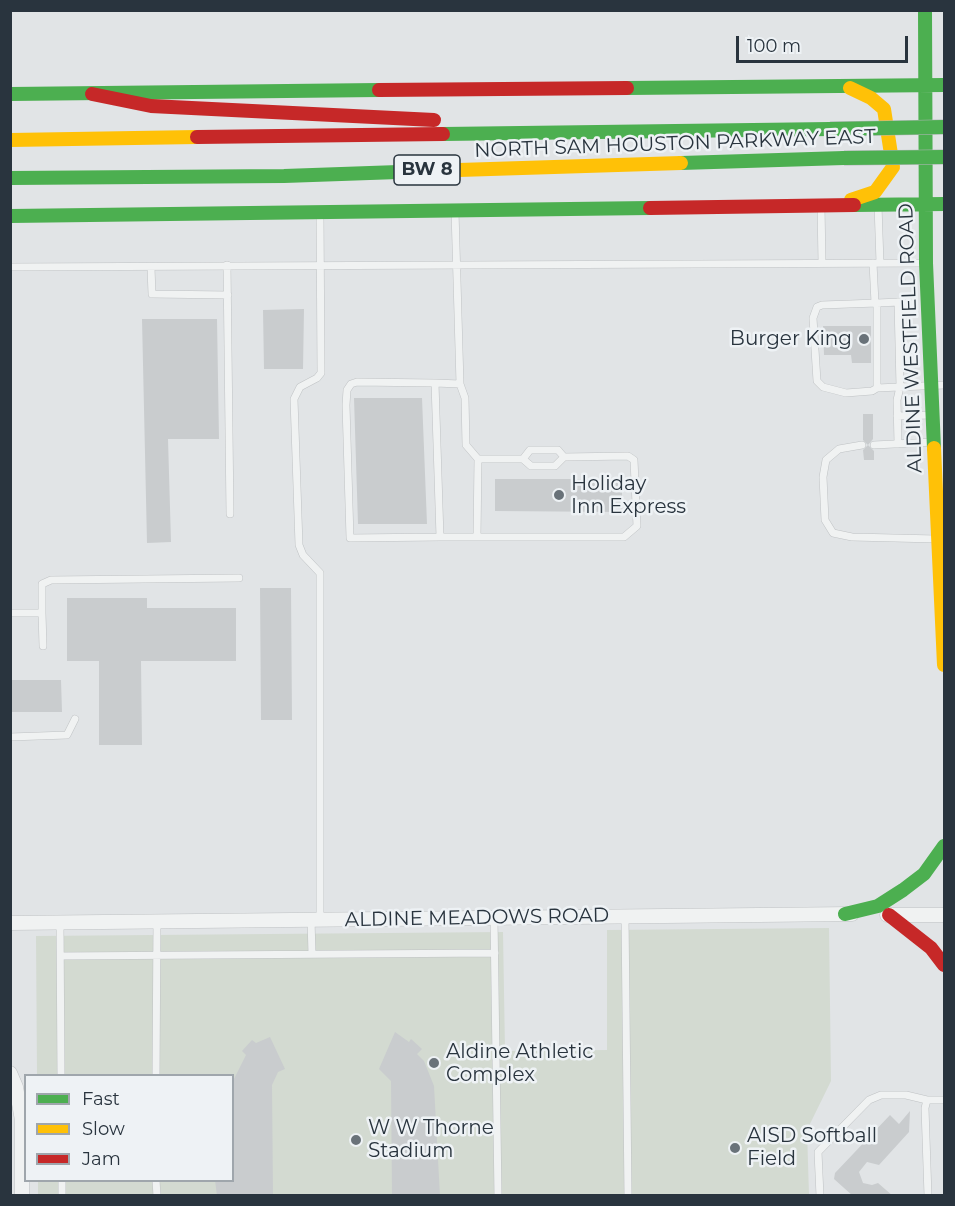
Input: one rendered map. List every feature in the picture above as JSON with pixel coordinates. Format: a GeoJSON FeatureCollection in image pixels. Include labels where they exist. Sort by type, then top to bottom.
{"type":"FeatureCollection","features":[{"type":"Feature","properties":{"kind":"main road","name":"ALDINE WESTFIELD ROAD"},"geometry":{"type":"LineString","coordinates":[[925,10],[926,263],[938,385],[932,415],[945,665]]}},
{"type":"Feature","properties":{"kind":"main road"},"geometry":{"type":"LineString","coordinates":[[838,205],[875,192],[893,167],[884,109],[871,98],[842,85]]}},
{"type":"Feature","properties":{"kind":"main road"},"geometry":{"type":"LineString","coordinates":[[10,94],[945,85]]}},
{"type":"Feature","properties":{"kind":"main road"},"geometry":{"type":"LineString","coordinates":[[92,94],[151,106],[447,121],[494,135]]}},
{"type":"Feature","properties":{"kind":"main road","name":"NORTH SAM HOUSTON PARKWAY EAST"},"geometry":{"type":"LineString","coordinates":[[10,140],[945,127]]}},
{"type":"Feature","properties":{"kind":"main road","name":"NORTH SAM HOUSTON PARKWAY EAST"},"geometry":{"type":"LineString","coordinates":[[10,179],[284,176],[844,158],[945,157]]}},
{"type":"Feature","properties":{"kind":"main road"},"geometry":{"type":"LineString","coordinates":[[10,216],[945,204]]}},
{"type":"Feature","properties":{"kind":"main road"},"geometry":{"type":"LineString","coordinates":[[845,914],[878,906],[903,890],[924,874],[945,846]]}},
{"type":"Feature","properties":{"kind":"main road"},"geometry":{"type":"LineString","coordinates":[[889,915],[932,948],[945,965]]}},
{"type":"Feature","properties":{"kind":"street","name":"ALDINE MEADOWS ROAD"},"geometry":{"type":"LineString","coordinates":[[10,923],[845,914],[945,915]]}},
{"type":"Feature","properties":{"kind":"street"},"geometry":{"type":"LineString","coordinates":[[10,1073],[16,1087],[22,1120],[22,1196]]}},
{"type":"Feature","properties":{"kind":"lane"},"geometry":{"type":"LineString","coordinates":[[821,205],[822,263]]}},
{"type":"Feature","properties":{"kind":"lane"},"geometry":{"type":"LineString","coordinates":[[877,388],[878,205]]}},
{"type":"Feature","properties":{"kind":"lane"},"geometry":{"type":"LineString","coordinates":[[454,210],[460,384],[465,398],[466,445],[478,459],[477,537]]}},
{"type":"Feature","properties":{"kind":"lane"},"geometry":{"type":"LineString","coordinates":[[312,954],[316,920],[320,573],[303,555],[299,545],[294,399],[300,387],[317,378],[321,373],[320,212]]}},
{"type":"Feature","properties":{"kind":"lane"},"geometry":{"type":"LineString","coordinates":[[10,267],[926,263]]}},
{"type":"Feature","properties":{"kind":"lane"},"geometry":{"type":"LineString","coordinates":[[227,265],[230,514]]}},
{"type":"Feature","properties":{"kind":"lane"},"geometry":{"type":"LineString","coordinates":[[151,268],[152,294],[228,295]]}},
{"type":"Feature","properties":{"kind":"lane"},"geometry":{"type":"LineString","coordinates":[[898,444],[897,416],[900,387],[899,302],[817,307],[813,318],[817,381],[832,392],[872,392],[877,388],[900,387],[938,385]]}},
{"type":"Feature","properties":{"kind":"lane"},"geometry":{"type":"LineString","coordinates":[[460,384],[357,382],[351,384],[347,390],[350,538],[624,537],[637,526],[634,459],[628,456],[564,457],[555,466],[531,466],[523,459],[478,459]]}},
{"type":"Feature","properties":{"kind":"lane"},"geometry":{"type":"LineString","coordinates":[[435,383],[440,537]]}},
{"type":"Feature","properties":{"kind":"lane"},"geometry":{"type":"LineString","coordinates":[[897,416],[932,415]]}},
{"type":"Feature","properties":{"kind":"lane"},"geometry":{"type":"LineString","coordinates":[[874,445],[934,442]]}},
{"type":"Feature","properties":{"kind":"lane"},"geometry":{"type":"LineString","coordinates":[[862,445],[839,449],[826,459],[823,477],[825,520],[833,533],[852,537],[938,539]]}},
{"type":"Feature","properties":{"kind":"lane"},"geometry":{"type":"LineString","coordinates":[[523,459],[530,450],[558,450],[564,457]]}},
{"type":"Feature","properties":{"kind":"lane"},"geometry":{"type":"LineString","coordinates":[[43,646],[42,584],[51,579],[239,578]]}},
{"type":"Feature","properties":{"kind":"lane"},"geometry":{"type":"LineString","coordinates":[[10,613],[42,613]]}},
{"type":"Feature","properties":{"kind":"lane"},"geometry":{"type":"LineString","coordinates":[[10,737],[67,735],[75,719]]}},
{"type":"Feature","properties":{"kind":"lane"},"geometry":{"type":"LineString","coordinates":[[625,916],[628,1196]]}},
{"type":"Feature","properties":{"kind":"lane"},"geometry":{"type":"LineString","coordinates":[[494,918],[498,1196]]}},
{"type":"Feature","properties":{"kind":"lane"},"geometry":{"type":"LineString","coordinates":[[156,1074],[158,921]]}},
{"type":"Feature","properties":{"kind":"lane"},"geometry":{"type":"LineString","coordinates":[[60,922],[61,1074]]}},
{"type":"Feature","properties":{"kind":"lane"},"geometry":{"type":"LineString","coordinates":[[61,956],[495,953]]}},
{"type":"Feature","properties":{"kind":"lane"},"geometry":{"type":"LineString","coordinates":[[820,1196],[818,1152],[869,1100],[880,1095],[945,1100]]}},
{"type":"Feature","properties":{"kind":"lane"},"geometry":{"type":"LineString","coordinates":[[927,1100],[925,1108],[928,1196]]}},
{"type":"Feature","properties":{"kind":"shaded area","name":"Aldine Athletic Complex"},"geometry":{"type":"Polygon","coordinates":[[[829,928],[831,1081],[807,1130],[809,1195],[38,1195],[38,1182],[234,1182],[234,1074],[37,1074],[36,936],[503,932],[505,1051],[607,1050],[607,930],[829,928]]]}},
{"type":"Feature","properties":{"kind":"building"},"geometry":{"type":"Polygon","coordinates":[[[304,309],[303,369],[264,369],[263,310],[304,309]]]}},
{"type":"Feature","properties":{"kind":"building"},"geometry":{"type":"Polygon","coordinates":[[[142,319],[217,319],[219,439],[168,439],[171,542],[147,543],[142,319]]]}},
{"type":"Feature","properties":{"kind":"building"},"geometry":{"type":"Polygon","coordinates":[[[823,326],[871,326],[871,363],[852,363],[851,355],[824,355],[823,326]]]}},
{"type":"Feature","properties":{"kind":"building"},"geometry":{"type":"Polygon","coordinates":[[[354,398],[422,398],[427,524],[358,524],[354,398]]]}},
{"type":"Feature","properties":{"kind":"building"},"geometry":{"type":"Polygon","coordinates":[[[863,414],[873,414],[873,439],[868,445],[863,440],[863,414]]]}},
{"type":"Feature","properties":{"kind":"building"},"geometry":{"type":"Polygon","coordinates":[[[868,445],[874,451],[874,460],[864,460],[863,450],[868,445]]]}},
{"type":"Feature","properties":{"kind":"building","name":"Holiday Inn Express"},"geometry":{"type":"Polygon","coordinates":[[[495,479],[622,479],[622,512],[495,511],[495,479]]]}},
{"type":"Feature","properties":{"kind":"building"},"geometry":{"type":"Polygon","coordinates":[[[260,588],[291,588],[292,720],[261,720],[260,588]]]}},
{"type":"Feature","properties":{"kind":"building"},"geometry":{"type":"Polygon","coordinates":[[[67,598],[147,598],[147,608],[236,608],[236,661],[141,661],[142,745],[99,745],[99,661],[67,661],[67,598]]]}},
{"type":"Feature","properties":{"kind":"building"},"geometry":{"type":"Polygon","coordinates":[[[10,680],[61,680],[62,712],[10,712],[10,680]]]}},
{"type":"Feature","properties":{"kind":"building"},"geometry":{"type":"Polygon","coordinates":[[[395,1032],[409,1042],[411,1039],[422,1049],[417,1054],[424,1061],[434,1086],[440,1196],[392,1196],[391,1081],[379,1069],[395,1032]]]}},
{"type":"Feature","properties":{"kind":"building"},"geometry":{"type":"Polygon","coordinates":[[[270,1037],[285,1069],[278,1072],[272,1085],[273,1196],[217,1196],[215,1182],[234,1182],[234,1079],[246,1055],[242,1051],[252,1040],[256,1043],[270,1037]]]}},
{"type":"Feature","properties":{"kind":"building"},"geometry":{"type":"Polygon","coordinates":[[[910,1111],[909,1132],[879,1165],[867,1162],[859,1172],[863,1183],[872,1185],[878,1183],[893,1196],[853,1196],[834,1179],[835,1173],[890,1115],[899,1124],[910,1111]]]}},
{"type":"Feature","properties":{"kind":"traffic: fast"},"geometry":{"type":"LineString","coordinates":[[925,10],[926,263],[934,448]]}},
{"type":"Feature","properties":{"kind":"traffic: fast"},"geometry":{"type":"LineString","coordinates":[[627,88],[944,85]]}},
{"type":"Feature","properties":{"kind":"traffic: fast"},"geometry":{"type":"LineString","coordinates":[[10,94],[379,90]]}},
{"type":"Feature","properties":{"kind":"traffic: fast"},"geometry":{"type":"LineString","coordinates":[[830,129],[944,127]]}},
{"type":"Feature","properties":{"kind":"traffic: fast"},"geometry":{"type":"LineString","coordinates":[[443,134],[830,129]]}},
{"type":"Feature","properties":{"kind":"traffic: fast"},"geometry":{"type":"LineString","coordinates":[[844,158],[944,157]]}},
{"type":"Feature","properties":{"kind":"traffic: fast"},"geometry":{"type":"LineString","coordinates":[[681,163],[844,158]]}},
{"type":"Feature","properties":{"kind":"traffic: fast"},"geometry":{"type":"LineString","coordinates":[[10,178],[284,176],[427,171]]}},
{"type":"Feature","properties":{"kind":"traffic: fast"},"geometry":{"type":"LineString","coordinates":[[854,205],[944,204]]}},
{"type":"Feature","properties":{"kind":"traffic: fast"},"geometry":{"type":"LineString","coordinates":[[10,216],[650,208]]}},
{"type":"Feature","properties":{"kind":"traffic: fast"},"geometry":{"type":"LineString","coordinates":[[845,914],[878,906],[903,890],[924,874],[944,846]]}},
{"type":"Feature","properties":{"kind":"traffic: slow"},"geometry":{"type":"LineString","coordinates":[[850,88],[871,98],[884,109],[893,167],[875,192],[851,200]]}},
{"type":"Feature","properties":{"kind":"traffic: slow"},"geometry":{"type":"LineString","coordinates":[[10,140],[197,137]]}},
{"type":"Feature","properties":{"kind":"traffic: slow"},"geometry":{"type":"LineString","coordinates":[[427,171],[681,163]]}},
{"type":"Feature","properties":{"kind":"traffic: slow"},"geometry":{"type":"LineString","coordinates":[[934,448],[944,665]]}},
{"type":"Feature","properties":{"kind":"traffic: jam"},"geometry":{"type":"LineString","coordinates":[[379,90],[627,88]]}},
{"type":"Feature","properties":{"kind":"traffic: jam"},"geometry":{"type":"LineString","coordinates":[[92,94],[151,106],[434,120]]}},
{"type":"Feature","properties":{"kind":"traffic: jam"},"geometry":{"type":"LineString","coordinates":[[197,137],[443,134]]}},
{"type":"Feature","properties":{"kind":"traffic: jam"},"geometry":{"type":"LineString","coordinates":[[650,208],[854,205]]}},
{"type":"Feature","properties":{"kind":"traffic: jam"},"geometry":{"type":"LineString","coordinates":[[889,915],[931,948],[944,965]]}},
{"type":"Feature","properties":{"kind":"place","name":"Burger King"},"geometry":{"type":"Point","coordinates":[864,339]}},
{"type":"Feature","properties":{"kind":"place","name":"Holiday Inn Express"},"geometry":{"type":"Point","coordinates":[559,495]}},
{"type":"Feature","properties":{"kind":"place","name":"Aldine Athletic Complex"},"geometry":{"type":"Point","coordinates":[434,1063]}},
{"type":"Feature","properties":{"kind":"place","name":"W W Thorne Stadium"},"geometry":{"type":"Point","coordinates":[356,1140]}},
{"type":"Feature","properties":{"kind":"place","name":"AISD Softball Field"},"geometry":{"type":"Point","coordinates":[735,1148]}}]}
